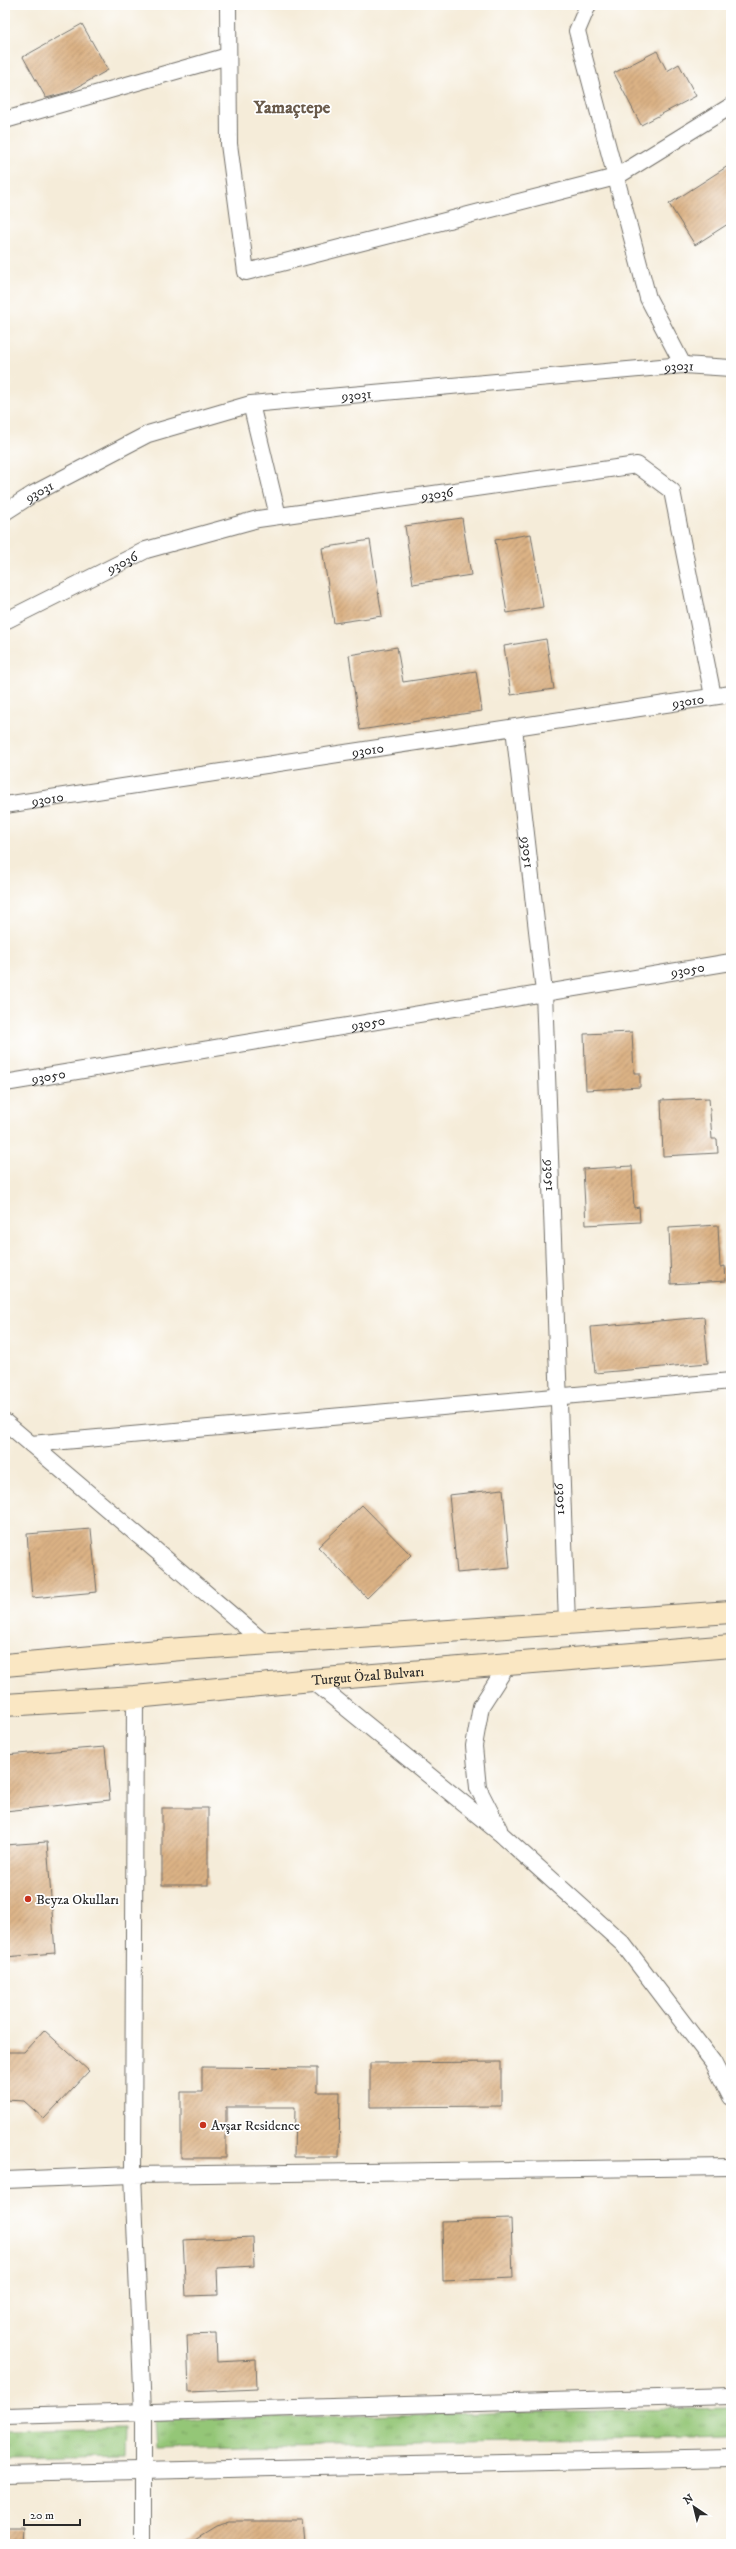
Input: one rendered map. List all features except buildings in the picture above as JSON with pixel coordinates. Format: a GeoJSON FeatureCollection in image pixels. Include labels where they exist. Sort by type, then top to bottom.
{"type":"FeatureCollection","features":[{"type":"Feature","properties":{"kind":"main road"},"geometry":{"type":"LineString","coordinates":[[5,1665],[181,1649],[267,1645],[731,1612]]}},
{"type":"Feature","properties":{"kind":"main road","name":"Turgut Özal Bulvarı"},"geometry":{"type":"LineString","coordinates":[[5,1706],[135,1697],[312,1680],[731,1646]]}},
{"type":"Feature","properties":{"kind":"street"},"geometry":{"type":"LineString","coordinates":[[228,5],[229,144],[246,272],[616,176],[731,106]]}},
{"type":"Feature","properties":{"kind":"street"},"geometry":{"type":"LineString","coordinates":[[588,5],[577,31],[648,298],[683,365]]}},
{"type":"Feature","properties":{"kind":"street"},"geometry":{"type":"LineString","coordinates":[[5,120],[228,56]]}},
{"type":"Feature","properties":{"kind":"street","name":"93031"},"geometry":{"type":"LineString","coordinates":[[5,512],[33,494],[148,434],[251,404],[683,365],[731,368]]}},
{"type":"Feature","properties":{"kind":"street"},"geometry":{"type":"LineString","coordinates":[[251,404],[278,516]]}},
{"type":"Feature","properties":{"kind":"street","name":"93036"},"geometry":{"type":"LineString","coordinates":[[5,621],[146,550],[258,519],[637,465],[672,491],[713,696]]}},
{"type":"Feature","properties":{"kind":"street","name":"93010"},"geometry":{"type":"LineString","coordinates":[[5,805],[731,694]]}},
{"type":"Feature","properties":{"kind":"street","name":"93051"},"geometry":{"type":"LineString","coordinates":[[514,728],[544,992],[567,1623]]}},
{"type":"Feature","properties":{"kind":"street","name":"93050"},"geometry":{"type":"LineString","coordinates":[[5,1083],[731,962]]}},
{"type":"Feature","properties":{"kind":"street"},"geometry":{"type":"LineString","coordinates":[[31,1444],[731,1381]]}},
{"type":"Feature","properties":{"kind":"street"},"geometry":{"type":"LineString","coordinates":[[5,1422],[267,1645]]}},
{"type":"Feature","properties":{"kind":"street"},"geometry":{"type":"LineString","coordinates":[[502,1834],[478,1788],[474,1746],[481,1706],[508,1664]]}},
{"type":"Feature","properties":{"kind":"street"},"geometry":{"type":"LineString","coordinates":[[312,1680],[502,1834],[623,1944],[713,2062],[731,2097]]}},
{"type":"Feature","properties":{"kind":"street"},"geometry":{"type":"LineString","coordinates":[[135,1697],[133,2175],[143,2412],[143,2544]]}},
{"type":"Feature","properties":{"kind":"street"},"geometry":{"type":"LineString","coordinates":[[5,2180],[133,2175],[731,2167]]}},
{"type":"Feature","properties":{"kind":"street"},"geometry":{"type":"LineString","coordinates":[[5,2416],[731,2396]]}},
{"type":"Feature","properties":{"kind":"street"},"geometry":{"type":"LineString","coordinates":[[5,2474],[731,2458]]}},
{"type":"Feature","properties":{"kind":"green space"},"geometry":{"type":"Polygon","coordinates":[[[731,2408],[731,2436],[156,2449],[154,2420],[731,2408]]]}},
{"type":"Feature","properties":{"kind":"green space"},"geometry":{"type":"Polygon","coordinates":[[[125,2428],[124,2456],[5,2458],[5,2431],[125,2428]]]}},
{"type":"Feature","properties":{"kind":"place","name":"Beyza Okulları"},"geometry":{"type":"Point","coordinates":[28,1899]}},
{"type":"Feature","properties":{"kind":"place","name":"Avşar Residence"},"geometry":{"type":"Point","coordinates":[203,2125]}},
{"type":"Feature","properties":{"kind":"district","name":"Yamaçtepe"},"geometry":{"type":"Point","coordinates":[292,107]}}]}
